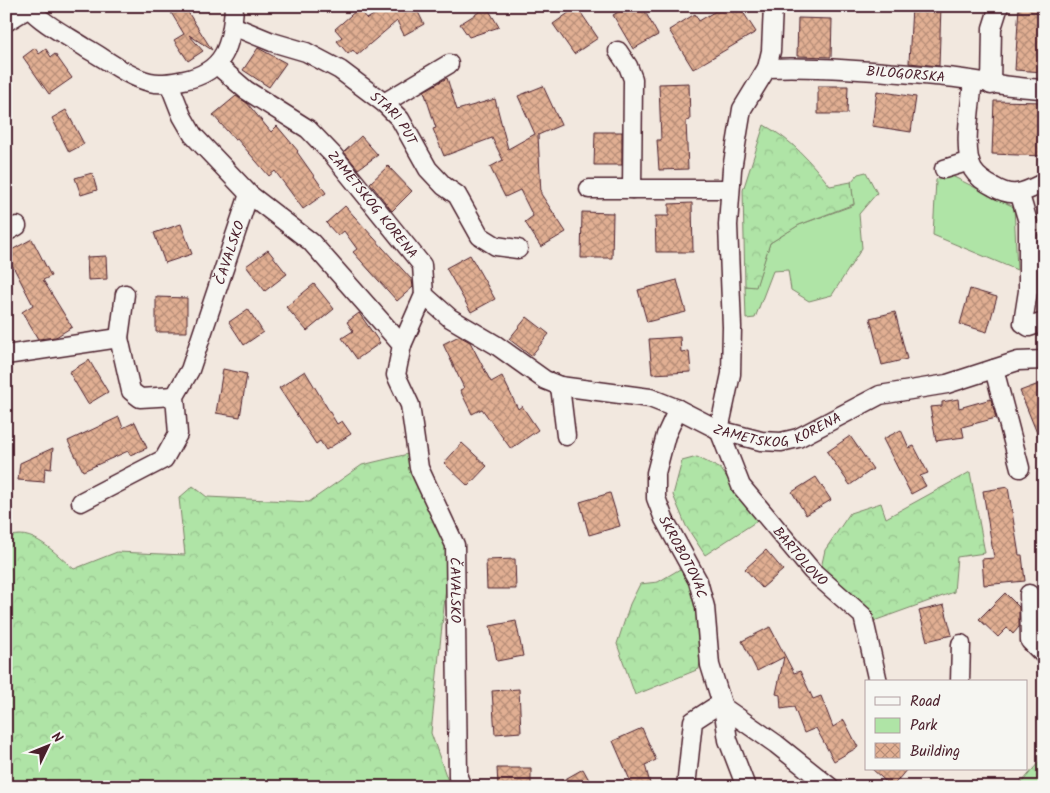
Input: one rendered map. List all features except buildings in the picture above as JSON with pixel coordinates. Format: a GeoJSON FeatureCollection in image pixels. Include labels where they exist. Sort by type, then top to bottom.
{"type":"FeatureCollection","features":[{"type":"Feature","properties":{"kind":"street"},"geometry":{"type":"LineString","coordinates":[[6,22],[28,7],[56,29],[132,74],[150,82],[169,83],[203,75],[216,65],[228,46],[233,26],[234,6]]}},
{"type":"Feature","properties":{"kind":"street"},"geometry":{"type":"LineString","coordinates":[[719,430],[731,374],[729,189],[742,109],[766,68],[771,51],[773,6]]}},
{"type":"Feature","properties":{"kind":"street"},"geometry":{"type":"LineString","coordinates":[[991,84],[992,28],[999,6]]}},
{"type":"Feature","properties":{"kind":"street","name":"STARI PUT"},"geometry":{"type":"LineString","coordinates":[[233,26],[314,57],[340,70],[384,103],[400,119],[428,169],[463,204],[480,236],[496,246],[518,249]]}},
{"type":"Feature","properties":{"kind":"street"},"geometry":{"type":"LineString","coordinates":[[618,51],[628,66],[633,79],[632,190]]}},
{"type":"Feature","properties":{"kind":"street"},"geometry":{"type":"LineString","coordinates":[[384,103],[449,64]]}},
{"type":"Feature","properties":{"kind":"street","name":"ZAMETSKOG KORENA"},"geometry":{"type":"LineString","coordinates":[[216,65],[246,90],[308,129],[333,155],[422,264],[424,295],[450,318],[496,345],[545,380],[560,386],[650,398],[678,409],[719,430],[761,441],[782,442],[798,438],[880,395],[947,384],[1018,360],[1044,360]]}},
{"type":"Feature","properties":{"kind":"street","name":"BILOGORSKA"},"geometry":{"type":"LineString","coordinates":[[766,68],[795,67],[947,77],[1011,88],[1044,89]]}},
{"type":"Feature","properties":{"kind":"street"},"geometry":{"type":"LineString","coordinates":[[973,81],[969,134],[970,162],[978,176],[1007,194],[1020,194],[1041,184]]}},
{"type":"Feature","properties":{"kind":"street"},"geometry":{"type":"LineString","coordinates":[[169,83],[182,116],[193,135],[249,194],[311,242],[402,345]]}},
{"type":"Feature","properties":{"kind":"street"},"geometry":{"type":"LineString","coordinates":[[944,169],[970,162]]}},
{"type":"Feature","properties":{"kind":"street"},"geometry":{"type":"LineString","coordinates":[[588,189],[729,189]]}},
{"type":"Feature","properties":{"kind":"street","name":"ČAVALSKO"},"geometry":{"type":"LineString","coordinates":[[175,396],[190,370],[249,194]]}},
{"type":"Feature","properties":{"kind":"street"},"geometry":{"type":"LineString","coordinates":[[1020,194],[1028,222],[1028,291],[1023,322],[1029,327],[1044,322]]}},
{"type":"Feature","properties":{"kind":"street"},"geometry":{"type":"LineString","coordinates":[[82,502],[164,459],[178,434],[175,396],[140,398],[131,391],[119,338],[125,294]]}},
{"type":"Feature","properties":{"kind":"street","name":"ČAVALSKO"},"geometry":{"type":"LineString","coordinates":[[424,295],[402,345],[396,374],[410,405],[419,468],[455,545],[458,777],[462,787]]}},
{"type":"Feature","properties":{"kind":"street"},"geometry":{"type":"LineString","coordinates":[[6,355],[119,338]]}},
{"type":"Feature","properties":{"kind":"street"},"geometry":{"type":"LineString","coordinates":[[994,369],[1020,468]]}},
{"type":"Feature","properties":{"kind":"street"},"geometry":{"type":"LineString","coordinates":[[560,386],[566,436]]}},
{"type":"Feature","properties":{"kind":"street","name":"ŠKROBOTOVAC"},"geometry":{"type":"LineString","coordinates":[[678,409],[666,435],[656,473],[656,498],[664,519],[698,581],[705,607],[710,665],[723,707],[728,740],[746,787]]}},
{"type":"Feature","properties":{"kind":"street","name":"BARTOLOVO"},"geometry":{"type":"LineString","coordinates":[[719,430],[728,457],[747,493],[812,572],[863,616],[878,680]]}},
{"type":"Feature","properties":{"kind":"street"},"geometry":{"type":"LineString","coordinates":[[1029,594],[1030,641],[1044,656]]}},
{"type":"Feature","properties":{"kind":"street"},"geometry":{"type":"LineString","coordinates":[[960,680],[961,644]]}},
{"type":"Feature","properties":{"kind":"street"},"geometry":{"type":"LineString","coordinates":[[686,787],[694,721],[713,708],[723,707],[776,744],[830,787]]}},
{"type":"Feature","properties":{"kind":"green space"},"geometry":{"type":"Polygon","coordinates":[[[764,125],[783,137],[800,152],[830,186],[851,182],[854,204],[799,225],[770,243],[756,287],[745,286],[743,190],[764,125]]]}},
{"type":"Feature","properties":{"kind":"green space"},"geometry":{"type":"Polygon","coordinates":[[[866,172],[877,193],[859,214],[862,248],[832,295],[809,301],[791,290],[788,270],[773,271],[755,318],[746,319],[745,286],[756,286],[770,243],[799,225],[854,205],[851,182],[858,174],[866,172]]]}},
{"type":"Feature","properties":{"kind":"green space"},"geometry":{"type":"Polygon","coordinates":[[[948,174],[1014,207],[1017,270],[933,235],[936,180],[948,174]]]}},
{"type":"Feature","properties":{"kind":"green space"},"geometry":{"type":"Polygon","coordinates":[[[408,454],[450,548],[431,733],[450,787],[6,787],[6,539],[15,535],[25,535],[34,538],[51,549],[74,569],[117,552],[185,555],[179,498],[193,486],[207,497],[309,502],[362,465],[408,454]]]}},
{"type":"Feature","properties":{"kind":"green space"},"geometry":{"type":"Polygon","coordinates":[[[697,457],[721,469],[757,521],[705,555],[686,526],[673,495],[682,461],[697,457]]]}},
{"type":"Feature","properties":{"kind":"green space"},"geometry":{"type":"Polygon","coordinates":[[[970,472],[985,553],[957,557],[954,592],[871,622],[821,568],[825,550],[850,513],[881,503],[886,518],[970,472]]]}},
{"type":"Feature","properties":{"kind":"green space"},"geometry":{"type":"Polygon","coordinates":[[[680,569],[687,576],[704,632],[699,669],[635,695],[617,644],[630,604],[640,584],[658,582],[680,569]]]}},
{"type":"Feature","properties":{"kind":"green space"},"geometry":{"type":"Polygon","coordinates":[[[1044,756],[1044,787],[1018,787],[1044,756]]]}}]}
